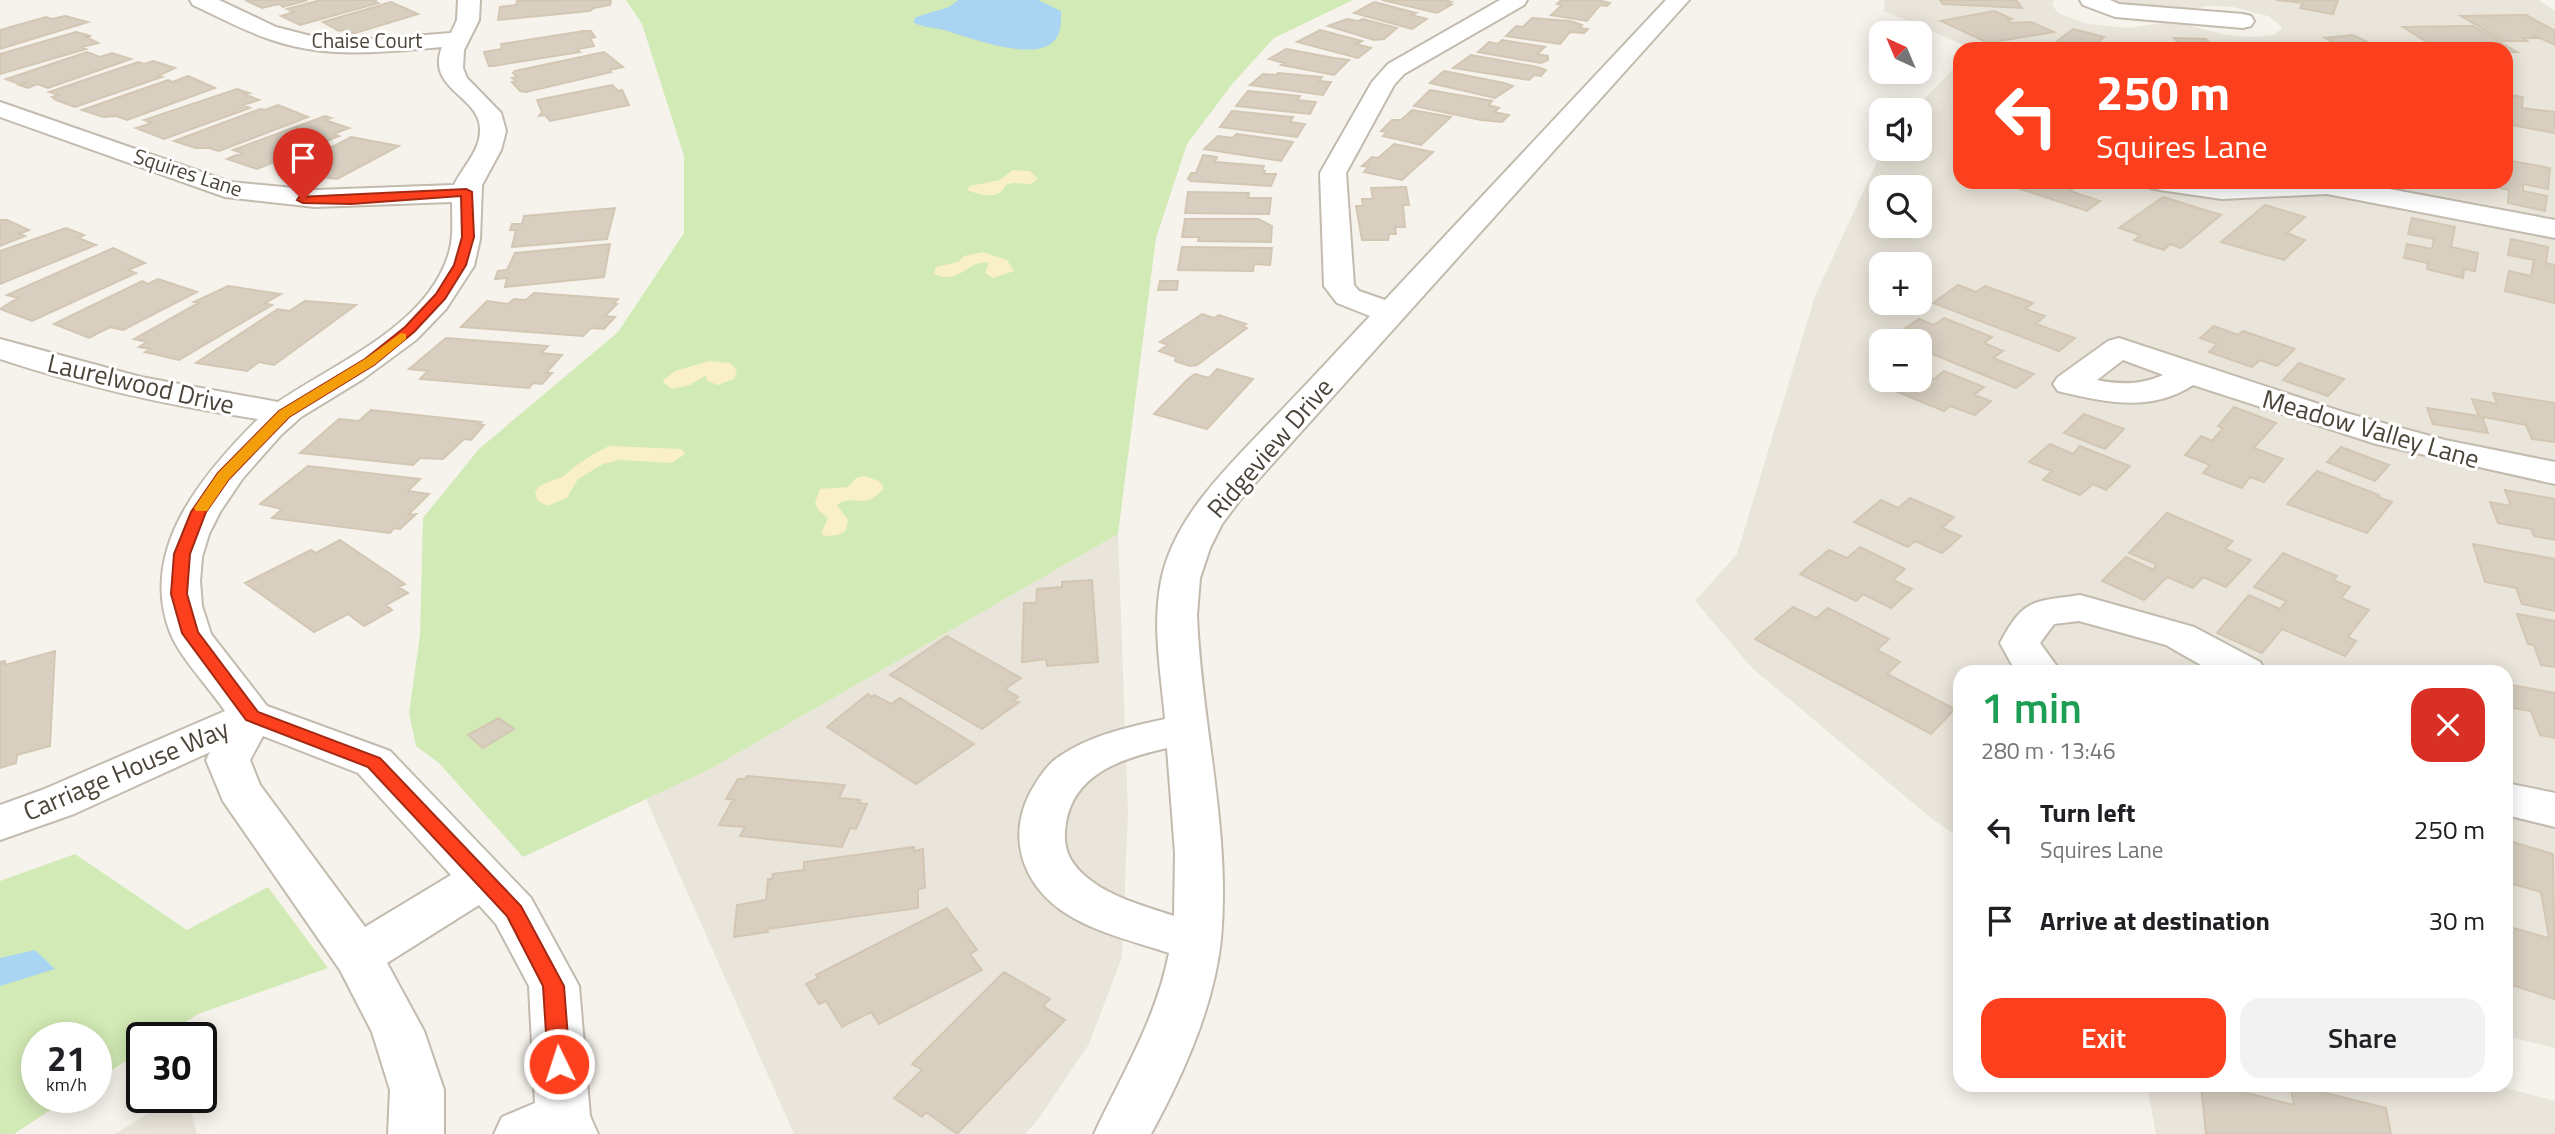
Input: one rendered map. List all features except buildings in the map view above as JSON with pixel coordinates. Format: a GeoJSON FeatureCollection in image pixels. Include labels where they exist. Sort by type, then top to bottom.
{"type":"FeatureCollection","features":[{"type":"Feature","properties":{"kind":"street","name":"Chaise Court"},"geometry":{"type":"LineString","coordinates":[[201,0],[274,33],[315,43],[373,45],[458,39]]}},
{"type":"Feature","properties":{"kind":"street","name":"Carriage House Way"},"geometry":{"type":"LineString","coordinates":[[469,0],[472,12],[469,24],[458,39],[450,60],[456,80],[484,106],[492,121],[493,139],[466,192],[468,237],[460,265],[441,296],[410,329],[369,362],[284,414],[224,476],[198,512],[182,554],[179,594],[190,633],[252,716],[374,762],[514,911],[554,986],[552,1128]]}},
{"type":"Feature","properties":{"kind":"street"},"geometry":{"type":"LineString","coordinates":[[1392,314],[1348,298],[1339,286],[1332,185],[1334,173],[1384,82],[1396,69],[1516,0]]}},
{"type":"Feature","properties":{"kind":"street","name":"Ridgeview Drive"},"geometry":{"type":"LineString","coordinates":[[1122,1134],[1151,1077],[1179,1008],[1196,943],[1198,875],[1176,618],[1186,560],[1198,532],[1216,505],[1244,472],[1678,0]]}},
{"type":"Feature","properties":{"kind":"street"},"geometry":{"type":"LineString","coordinates":[[2091,0],[2126,11],[2243,21]]}},
{"type":"Feature","properties":{"kind":"street","name":"Squires Lane"},"geometry":{"type":"LineString","coordinates":[[0,109],[225,189],[261,196],[351,200],[466,192]]}},
{"type":"Feature","properties":{"kind":"street"},"geometry":{"type":"LineString","coordinates":[[2189,189],[2231,193],[2269,189]]}},
{"type":"Feature","properties":{"kind":"street"},"geometry":{"type":"LineString","coordinates":[[2343,189],[2555,229]]}},
{"type":"Feature","properties":{"kind":"street","name":"Laurelwood Drive"},"geometry":{"type":"LineString","coordinates":[[0,349],[59,369],[284,414]]}},
{"type":"Feature","properties":{"kind":"street","name":"Meadow Valley Lane"},"geometry":{"type":"LineString","coordinates":[[2189,373],[2387,438],[2488,462],[2555,473]]}},
{"type":"Feature","properties":{"kind":"street"},"geometry":{"type":"LineString","coordinates":[[2033,665],[2020,643],[2029,626],[2042,613],[2080,608],[2180,636],[2232,665]]}},
{"type":"Feature","properties":{"kind":"street","name":"Carriage House Way"},"geometry":{"type":"LineString","coordinates":[[0,823],[58,802],[252,716]]}},
{"type":"Feature","properties":{"kind":"street","name":"Carriage House Way"},"geometry":{"type":"LineString","coordinates":[[252,716],[228,760],[239,790],[358,956],[398,1031],[417,1090],[415,1134]]}},
{"type":"Feature","properties":{"kind":"street"},"geometry":{"type":"LineString","coordinates":[[1187,729],[1114,744],[1078,763],[1056,786],[1042,811],[1040,843],[1052,872],[1077,896],[1115,914],[1196,943]]}},
{"type":"Feature","properties":{"kind":"street"},"geometry":{"type":"LineString","coordinates":[[2513,801],[2555,810]]}},
{"type":"Feature","properties":{"kind":"street"},"geometry":{"type":"LineString","coordinates":[[358,956],[484,878]]}},
{"type":"Feature","properties":{"kind":"shaded area"},"geometry":{"type":"Polygon","coordinates":[[[1885,0],[2054,0],[2052,5],[2058,13],[2088,24],[2129,28],[2162,23],[2183,24],[2227,35],[2253,37],[2273,35],[2282,29],[2268,16],[2233,7],[2208,6],[2178,11],[2144,11],[2103,0],[2539,0],[2555,11],[2555,1048],[2513,1038],[2513,665],[1953,665],[1953,833],[1932,819],[1752,668],[1695,601],[1737,554],[1815,296],[1869,179],[1869,238],[1932,238],[1932,175],[1871,175],[1877,161],[1932,161],[1932,98],[1926,98],[1953,69],[1953,189],[2513,189],[2513,42],[1957,42],[1932,31],[1932,21],[1907,21],[1884,11],[1885,0]]]}},
{"type":"Feature","properties":{"kind":"shaded area"},"geometry":{"type":"Polygon","coordinates":[[[1118,534],[1128,812],[1122,957],[1089,1044],[1037,1121],[1025,1134],[794,1134],[646,799],[710,769],[1118,534]]]}},
{"type":"Feature","properties":{"kind":"shaded area"},"geometry":{"type":"Polygon","coordinates":[[[2513,1090],[2555,1101],[2555,1134],[2156,1134],[2148,1092],[2513,1090]]]}},
{"type":"Feature","properties":{"kind":"shaded area"},"geometry":{"type":"Polygon","coordinates":[[[149,1113],[191,1113],[197,1134],[115,1134],[149,1113]]]}},
{"type":"Feature","properties":{"kind":"green space"},"geometry":{"type":"Polygon","coordinates":[[[626,0],[1353,0],[1274,38],[1233,83],[1187,144],[1156,238],[1118,534],[710,769],[523,857],[439,763],[416,746],[409,713],[420,635],[423,518],[479,449],[618,332],[684,233],[684,156],[642,24],[626,0]]]}},
{"type":"Feature","properties":{"kind":"green space"},"geometry":{"type":"Polygon","coordinates":[[[75,854],[187,930],[268,887],[328,968],[198,1014],[186,1022],[126,1022],[126,1061],[112,1070],[112,1022],[21,1022],[21,1113],[46,1113],[14,1134],[0,1134],[0,881],[75,854]]]}},
{"type":"Feature","properties":{"kind":"sand"},"geometry":{"type":"Polygon","coordinates":[[[1013,170],[1030,171],[1038,179],[1031,184],[1006,185],[994,195],[967,190],[970,186],[1000,180],[1013,170]]]}},
{"type":"Feature","properties":{"kind":"sand"},"geometry":{"type":"Polygon","coordinates":[[[983,252],[1007,260],[1014,271],[993,278],[985,273],[989,263],[981,263],[951,277],[934,274],[936,267],[983,252]]]}},
{"type":"Feature","properties":{"kind":"sand"},"geometry":{"type":"Polygon","coordinates":[[[709,361],[730,363],[737,370],[734,379],[718,385],[707,381],[706,375],[690,385],[672,389],[664,383],[663,380],[675,371],[709,361]]]}},
{"type":"Feature","properties":{"kind":"sand"},"geometry":{"type":"Polygon","coordinates":[[[609,446],[681,449],[685,454],[672,463],[620,460],[603,464],[578,479],[567,498],[547,506],[537,500],[535,492],[538,488],[561,477],[609,446]]]}},
{"type":"Feature","properties":{"kind":"sand"},"geometry":{"type":"Polygon","coordinates":[[[864,476],[879,481],[884,488],[871,499],[848,500],[837,505],[848,520],[846,531],[838,535],[821,534],[828,518],[818,510],[815,502],[820,489],[848,487],[856,478],[864,476]]]}},
{"type":"Feature","properties":{"kind":"water"},"geometry":{"type":"Polygon","coordinates":[[[958,0],[1038,0],[1061,11],[1059,32],[1053,42],[1043,48],[1030,50],[983,42],[913,22],[916,17],[949,7],[958,0]]]}},
{"type":"Feature","properties":{"kind":"water"},"geometry":{"type":"Polygon","coordinates":[[[35,950],[55,969],[0,986],[0,958],[35,950]]]}},
{"type":"Feature","properties":{"kind":"slow traffic"},"geometry":{"type":"LineString","coordinates":[[202,508],[224,476],[284,414],[369,362],[401,337]]}},
{"type":"Feature","properties":{"kind":"route"},"geometry":{"type":"LineString","coordinates":[[303,200],[351,200],[466,192],[468,237],[460,265],[441,296],[410,329],[369,362],[284,414],[224,476],[198,512],[182,554],[179,594],[190,633],[252,716],[374,762],[514,911],[554,986],[559,1064]]}}]}
